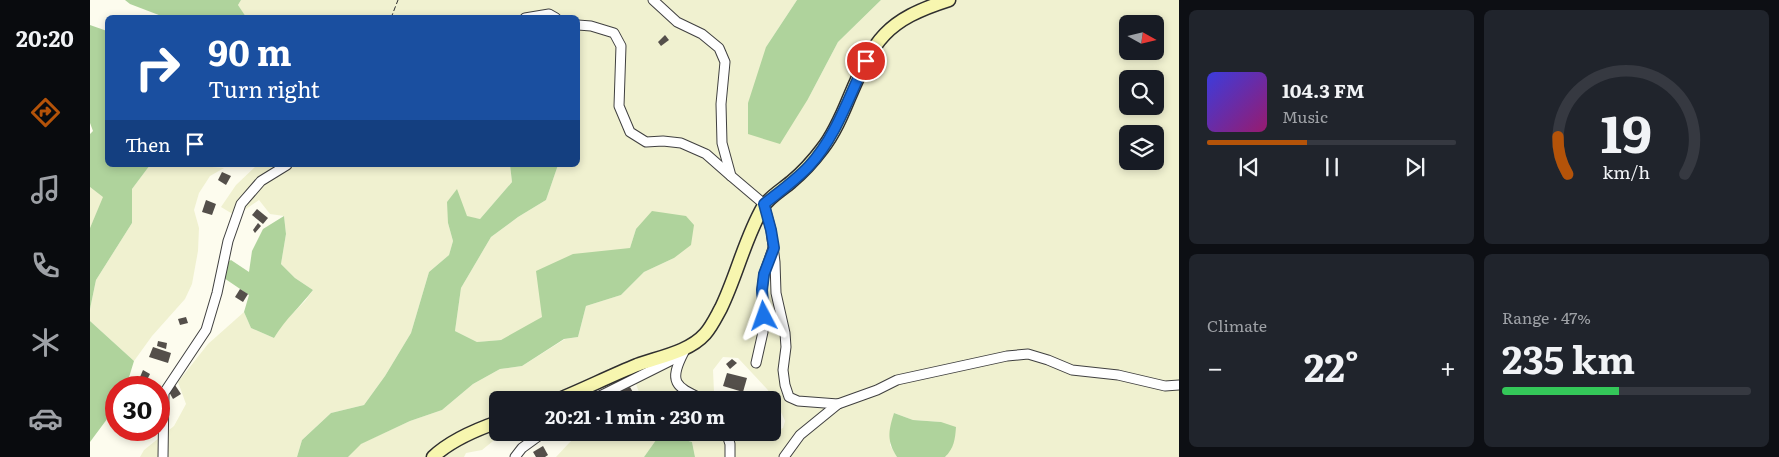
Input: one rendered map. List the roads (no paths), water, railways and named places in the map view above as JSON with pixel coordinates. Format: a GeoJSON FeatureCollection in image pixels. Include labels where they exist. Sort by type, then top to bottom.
{"type":"FeatureCollection","features":[{"type":"Feature","properties":{"kind":"street"},"geometry":{"type":"LineString","coordinates":[[653,0],[677,22],[702,34],[719,48],[725,62],[721,104],[722,143],[731,176]]}},
{"type":"Feature","properties":{"kind":"street"},"geometry":{"type":"LineString","coordinates":[[609,391],[686,350],[706,334],[728,293],[764,204],[809,166],[824,146],[842,114],[875,45],[887,31],[902,19],[919,10],[949,0]]}},
{"type":"Feature","properties":{"kind":"street"},"geometry":{"type":"LineString","coordinates":[[580,25],[591,26],[614,33],[621,46],[619,106],[630,132],[646,142],[663,140],[681,143],[706,154],[764,204],[774,248],[776,293],[786,347],[783,370],[788,396],[798,401],[838,404]]}},
{"type":"Feature","properties":{"kind":"street"},"geometry":{"type":"LineString","coordinates":[[162,457],[164,393],[206,330],[217,293],[228,241],[241,204],[261,181],[284,167]]}},
{"type":"Feature","properties":{"kind":"street"},"geometry":{"type":"LineString","coordinates":[[756,363],[763,332],[762,290],[764,274],[774,248]]}},
{"type":"Feature","properties":{"kind":"street"},"geometry":{"type":"LineString","coordinates":[[577,391],[636,365],[686,350]]}},
{"type":"Feature","properties":{"kind":"street"},"geometry":{"type":"LineString","coordinates":[[686,350],[676,372],[675,380],[678,385],[688,391]]}},
{"type":"Feature","properties":{"kind":"street"},"geometry":{"type":"LineString","coordinates":[[784,457],[800,435],[838,404],[877,390],[897,380],[1008,356],[1028,354],[1072,370],[1118,374],[1165,386],[1179,386]]}},
{"type":"Feature","properties":{"kind":"street"},"geometry":{"type":"LineString","coordinates":[[433,457],[440,450],[474,430],[489,425]]}},
{"type":"Feature","properties":{"kind":"street"},"geometry":{"type":"LineString","coordinates":[[515,457],[522,448],[532,441]]}},
{"type":"Feature","properties":{"kind":"street"},"geometry":{"type":"LineString","coordinates":[[729,441],[730,457]]}}]}
